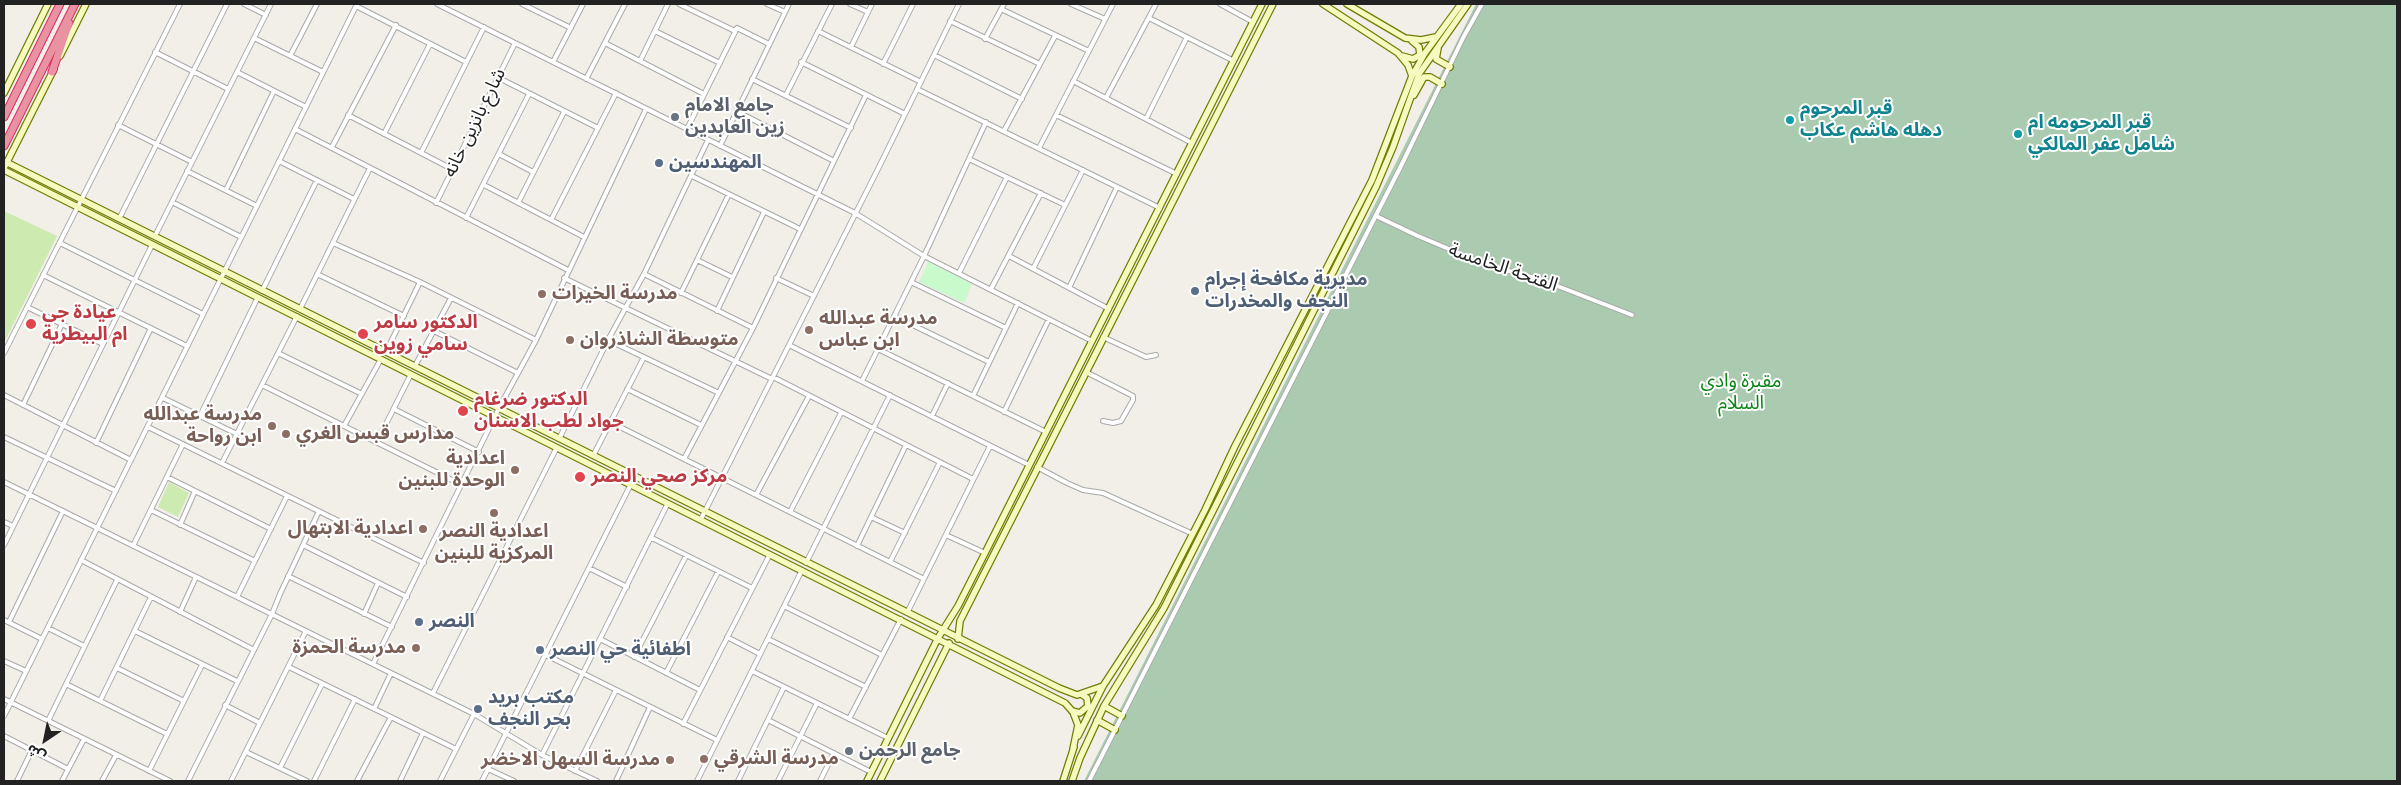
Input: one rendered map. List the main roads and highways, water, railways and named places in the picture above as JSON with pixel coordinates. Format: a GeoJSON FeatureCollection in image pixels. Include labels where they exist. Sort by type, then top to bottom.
{"type":"FeatureCollection","features":[{"type":"Feature","properties":{"kind":"highway"},"geometry":{"type":"LineString","coordinates":[[4,117],[60,4]]}},
{"type":"Feature","properties":{"kind":"highway"},"geometry":{"type":"LineString","coordinates":[[52,72],[75,4]]}},
{"type":"Feature","properties":{"kind":"highway"},"geometry":{"type":"LineString","coordinates":[[4,146],[75,4]]}},
{"type":"Feature","properties":{"kind":"place","name":"جامع الامام زين العابدين"},"geometry":{"type":"Point","coordinates":[675,117]}},
{"type":"Feature","properties":{"kind":"place","name":"قبر المرحوم دهله هاشم عكاب"},"geometry":{"type":"Point","coordinates":[1790,120]}},
{"type":"Feature","properties":{"kind":"place","name":"قبر المرحومه ام شامل عفر المالكي"},"geometry":{"type":"Point","coordinates":[2018,134]}},
{"type":"Feature","properties":{"kind":"place","name":"المهندسين"},"geometry":{"type":"Point","coordinates":[659,163]}},
{"type":"Feature","properties":{"kind":"place","name":"مديرية مكافحة إجرام النجف والمخدرات"},"geometry":{"type":"Point","coordinates":[1195,291]}},
{"type":"Feature","properties":{"kind":"place","name":"مدرسة الخيرات"},"geometry":{"type":"Point","coordinates":[542,294]}},
{"type":"Feature","properties":{"kind":"place","name":"عيادة جي ام البيطرية"},"geometry":{"type":"Point","coordinates":[31,324]}},
{"type":"Feature","properties":{"kind":"place","name":"مدرسة عبدالله ابن عباس"},"geometry":{"type":"Point","coordinates":[809,330]}},
{"type":"Feature","properties":{"kind":"place","name":"الدكتور سامر سامي زوين"},"geometry":{"type":"Point","coordinates":[363,334]}},
{"type":"Feature","properties":{"kind":"place","name":"متوسطة الشاذروان"},"geometry":{"type":"Point","coordinates":[570,340]}},
{"type":"Feature","properties":{"kind":"place","name":"الدكتور ضرغام جواد لطب الاسنان"},"geometry":{"type":"Point","coordinates":[463,411]}},
{"type":"Feature","properties":{"kind":"place","name":"مدرسة عبدالله ابن رواحة"},"geometry":{"type":"Point","coordinates":[272,426]}},
{"type":"Feature","properties":{"kind":"place","name":"مدارس قبس الغري"},"geometry":{"type":"Point","coordinates":[286,434]}},
{"type":"Feature","properties":{"kind":"place","name":"اعدادية الوحدة للبنين"},"geometry":{"type":"Point","coordinates":[515,470]}},
{"type":"Feature","properties":{"kind":"place","name":"مركز صحي النصر"},"geometry":{"type":"Point","coordinates":[580,477]}},
{"type":"Feature","properties":{"kind":"place","name":"اعدادية النصر المركزية للبنين"},"geometry":{"type":"Point","coordinates":[494,513]}},
{"type":"Feature","properties":{"kind":"place","name":"اعدادية الابتهال"},"geometry":{"type":"Point","coordinates":[423,529]}},
{"type":"Feature","properties":{"kind":"place","name":"النصر"},"geometry":{"type":"Point","coordinates":[419,622]}},
{"type":"Feature","properties":{"kind":"place","name":"مدرسة الحمزة"},"geometry":{"type":"Point","coordinates":[416,648]}},
{"type":"Feature","properties":{"kind":"place","name":"اطفائية حي النصر"},"geometry":{"type":"Point","coordinates":[540,650]}},
{"type":"Feature","properties":{"kind":"place","name":"مكتب بريد بحر النجف"},"geometry":{"type":"Point","coordinates":[478,709]}},
{"type":"Feature","properties":{"kind":"place","name":"جامع الرحمن"},"geometry":{"type":"Point","coordinates":[849,751]}},
{"type":"Feature","properties":{"kind":"place","name":"مدرسة الشرقي"},"geometry":{"type":"Point","coordinates":[704,759]}},
{"type":"Feature","properties":{"kind":"place","name":"مدرسة السهل الاخضر"},"geometry":{"type":"Point","coordinates":[670,760]}},
{"type":"Feature","properties":{"kind":"park label","name":"مقبرة وادي السلام"},"geometry":{"type":"Point","coordinates":[1741,393]}}]}
